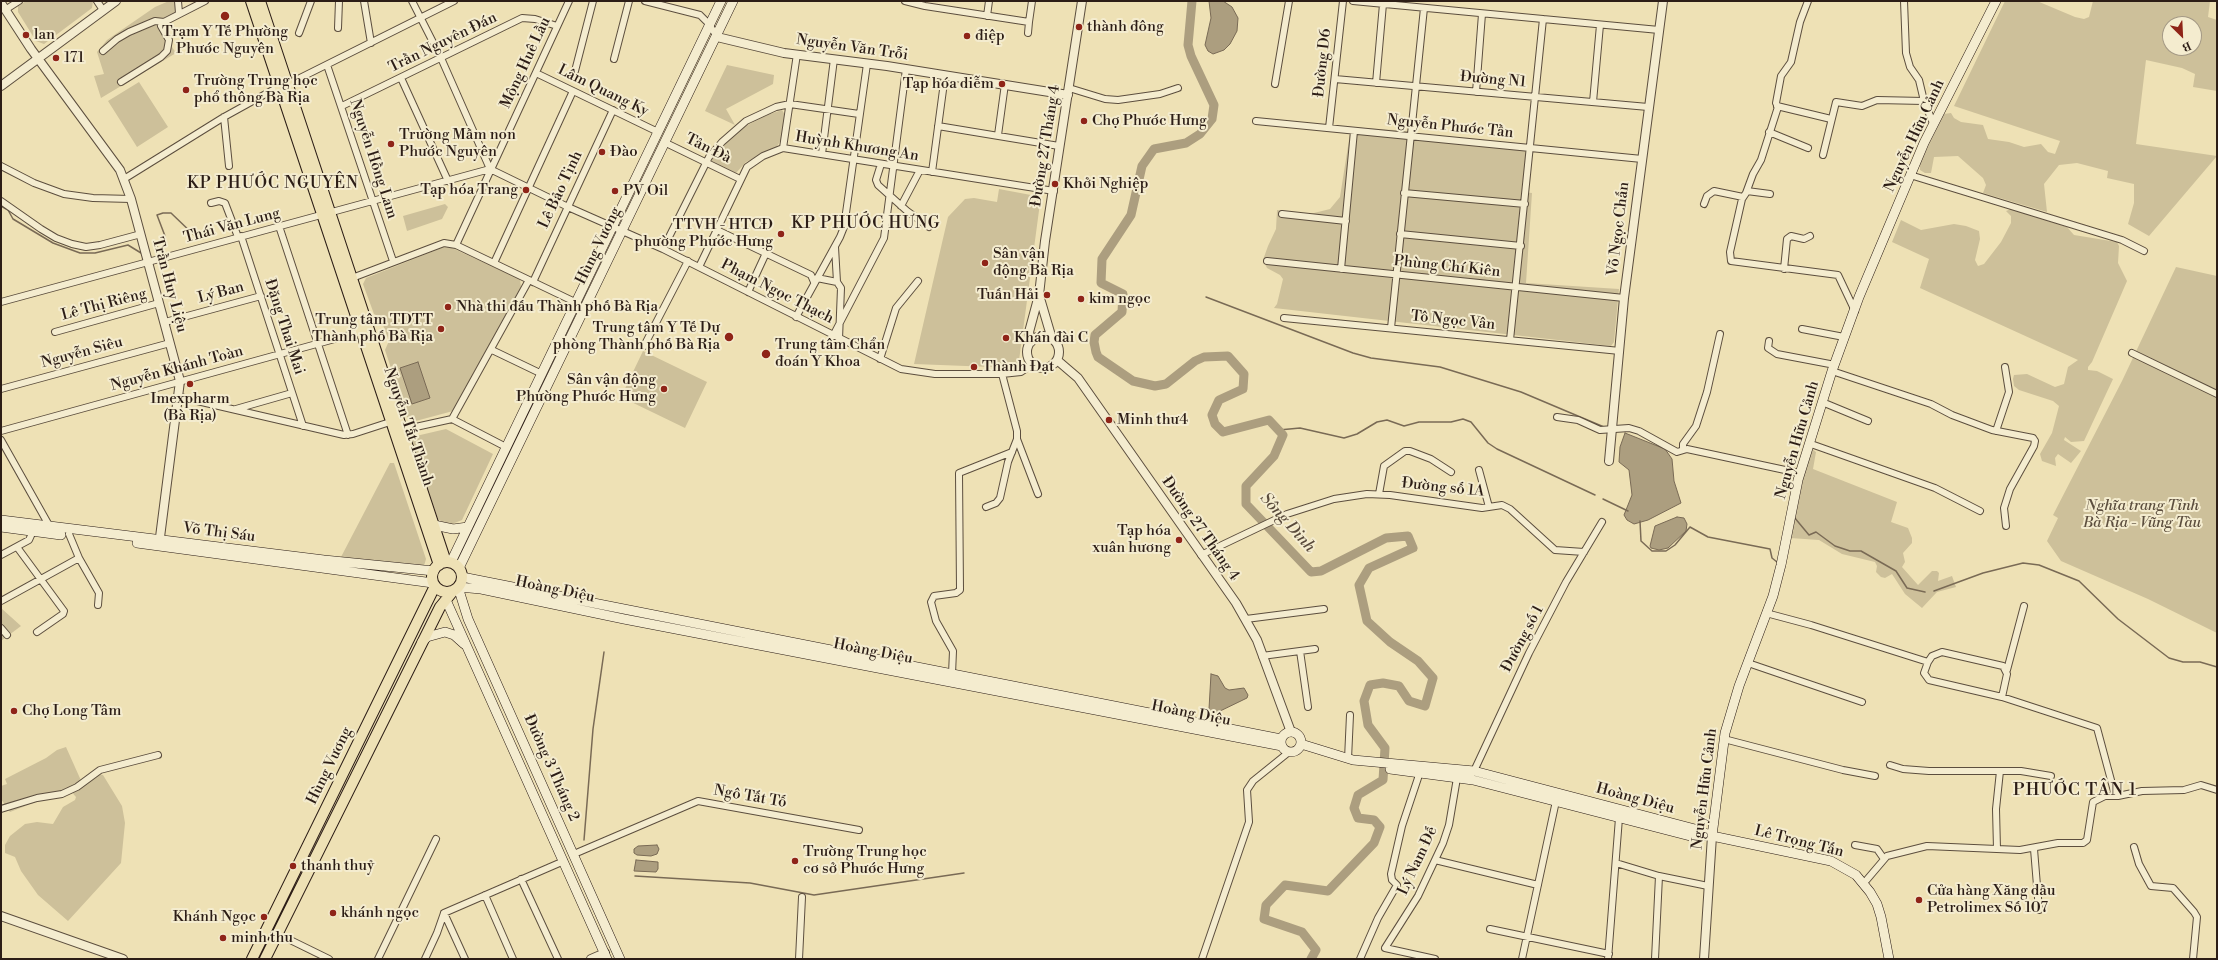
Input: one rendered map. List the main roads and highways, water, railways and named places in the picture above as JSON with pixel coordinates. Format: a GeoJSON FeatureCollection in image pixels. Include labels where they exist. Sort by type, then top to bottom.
{"type":"FeatureCollection","features":[{"type":"Feature","properties":{"kind":"main road","name":"Nguyễn Tất Thành"},"geometry":{"type":"LineString","coordinates":[[251,1],[284,85]]}},
{"type":"Feature","properties":{"kind":"main road","name":"Nguyễn Tất Thành"},"geometry":{"type":"LineString","coordinates":[[260,1],[284,85],[326,213],[360,332],[390,422],[449,568]]}},
{"type":"Feature","properties":{"kind":"main road","name":"Hùng Vương"},"geometry":{"type":"LineString","coordinates":[[265,959],[440,607],[456,589],[449,568],[720,1]]}},
{"type":"Feature","properties":{"kind":"main road","name":"Hùng Vương"},"geometry":{"type":"LineString","coordinates":[[449,568],[623,231],[733,1]]}},
{"type":"Feature","properties":{"kind":"main road","name":"Nguyễn Hữu Cảnh"},"geometry":{"type":"LineString","coordinates":[[1712,836],[1724,739],[1781,565],[1799,473],[1810,444],[1822,402],[1844,337],[1910,175],[1933,123],[1996,1]]}},
{"type":"Feature","properties":{"kind":"main road","name":"Nguyễn Tất Thành"},"geometry":{"type":"LineString","coordinates":[[326,213],[352,278],[449,568]]}},
{"type":"Feature","properties":{"kind":"main road","name":"Võ Thị Sáu"},"geometry":{"type":"LineString","coordinates":[[1,520],[59,531],[159,543],[324,560],[449,568]]}},
{"type":"Feature","properties":{"kind":"main road"},"geometry":{"type":"LineString","coordinates":[[434,525],[453,528],[468,527]]}},
{"type":"Feature","properties":{"kind":"main road","name":"Võ Thị Sáu"},"geometry":{"type":"LineString","coordinates":[[1,527],[33,531],[59,531]]}},
{"type":"Feature","properties":{"kind":"main road","name":"Võ Thị Sáu"},"geometry":{"type":"LineString","coordinates":[[159,543],[436,586]]}},
{"type":"Feature","properties":{"kind":"main road"},"geometry":{"type":"LineString","coordinates":[[436,586],[449,568]]}},
{"type":"Feature","properties":{"kind":"main road","name":"Hoàng Diệu"},"geometry":{"type":"LineString","coordinates":[[449,568],[730,635],[966,681],[1284,746]]}},
{"type":"Feature","properties":{"kind":"main road","name":"Hùng Vương"},"geometry":{"type":"LineString","coordinates":[[252,959],[436,586]]}},
{"type":"Feature","properties":{"kind":"main road"},"geometry":{"type":"LineString","coordinates":[[436,586],[449,592],[456,589]]}},
{"type":"Feature","properties":{"kind":"main road"},"geometry":{"type":"LineString","coordinates":[[436,586],[446,600]]}},
{"type":"Feature","properties":{"kind":"main road","name":"Hoàng Diệu"},"geometry":{"type":"LineString","coordinates":[[456,589],[481,589],[952,674],[966,681]]}},
{"type":"Feature","properties":{"kind":"main road","name":"Đường 3 Tháng 2"},"geometry":{"type":"LineString","coordinates":[[456,589],[468,620],[620,959]]}},
{"type":"Feature","properties":{"kind":"main road","name":"Đường 3 Tháng 2"},"geometry":{"type":"LineString","coordinates":[[446,600],[606,956]]}},
{"type":"Feature","properties":{"kind":"main road"},"geometry":{"type":"LineString","coordinates":[[422,642],[428,637],[445,632],[461,640],[471,653]]}},
{"type":"Feature","properties":{"kind":"main road"},"geometry":{"type":"LineString","coordinates":[[1300,747],[1299,735],[1291,732],[1285,734],[1284,746],[1300,747],[1370,764]]}},
{"type":"Feature","properties":{"kind":"main road"},"geometry":{"type":"LineString","coordinates":[[1300,747],[1341,762],[1414,769]]}},
{"type":"Feature","properties":{"kind":"main road","name":"Hoàng Diệu"},"geometry":{"type":"LineString","coordinates":[[1414,769],[1473,780],[1695,829],[1712,836]]}},
{"type":"Feature","properties":{"kind":"main road","name":"Hoàng Diệu"},"geometry":{"type":"LineString","coordinates":[[1414,769],[1474,771],[1619,818],[1690,836],[1712,836]]}},
{"type":"Feature","properties":{"kind":"main road","name":"Lê Trọng Tấn"},"geometry":{"type":"LineString","coordinates":[[1712,836],[1831,861],[1847,869],[1864,882],[1877,904],[1889,959]]}},
{"type":"Feature","properties":{"kind":"main road"},"geometry":{"type":"LineString","coordinates":[[308,843],[320,849]]}},
{"type":"Feature","properties":{"kind":"main road"},"geometry":{"type":"LineString","coordinates":[[267,928],[278,934]]}},
{"type":"Feature","properties":{"kind":"waterway","name":"Sông Dinh"},"geometry":{"type":"LineString","coordinates":[[1192,1],[1188,45],[1191,56],[1214,105],[1212,119],[1200,134],[1186,143],[1154,149],[1142,166],[1131,215],[1102,259],[1101,283],[1123,294],[1122,312],[1095,335],[1094,342],[1096,352],[1098,357],[1133,381],[1155,386],[1166,384],[1195,361],[1204,357],[1228,356],[1244,374],[1243,389],[1219,400],[1212,415],[1215,424],[1223,432],[1269,420],[1283,435],[1274,456],[1246,486],[1246,504],[1311,572],[1321,571],[1386,538],[1408,536],[1413,548],[1369,568],[1359,585],[1367,621],[1390,642],[1418,661],[1433,678],[1425,706],[1409,701],[1399,686],[1383,683],[1370,685],[1364,701],[1368,725],[1385,748],[1383,780],[1358,795],[1354,808],[1358,818],[1374,820],[1380,827],[1374,843],[1328,891],[1285,885],[1266,905],[1264,919],[1302,932],[1316,950],[1311,959]]}},
{"type":"Feature","properties":{"kind":"waterway"},"geometry":{"type":"LineString","coordinates":[[1,206],[8,210],[13,219],[53,243],[80,253],[95,253],[128,245],[141,253]]}},
{"type":"Feature","properties":{"kind":"waterway"},"geometry":{"type":"LineString","coordinates":[[156,246],[160,249],[164,247],[165,236],[157,215],[163,213],[171,213],[195,236],[203,239]]}},
{"type":"Feature","properties":{"kind":"waterway"},"geometry":{"type":"LineString","coordinates":[[1206,297],[1353,353],[1371,358],[1440,367],[1521,392],[1604,427]]}},
{"type":"Feature","properties":{"kind":"waterway"},"geometry":{"type":"LineString","coordinates":[[1279,430],[1300,428],[1344,438],[1357,434],[1377,422],[1387,420],[1404,426],[1419,422],[1451,422],[1463,419],[1471,422],[1488,443],[1497,449],[1595,495]]}},
{"type":"Feature","properties":{"kind":"waterway"},"geometry":{"type":"LineString","coordinates":[[1603,499],[1628,511]]}},
{"type":"Feature","properties":{"kind":"waterway"},"geometry":{"type":"LineString","coordinates":[[1794,517],[1809,535],[1816,532],[1835,546],[1850,551],[1861,551],[1896,571],[1907,588],[1925,592]]}},
{"type":"Feature","properties":{"kind":"waterway"},"geometry":{"type":"LineString","coordinates":[[1640,521],[1641,541],[1652,551],[1666,551],[1675,545],[1690,527],[1708,537],[1770,549],[1772,558],[1777,562]]}},
{"type":"Feature","properties":{"kind":"waterway"},"geometry":{"type":"LineString","coordinates":[[1934,591],[1983,573],[2023,563],[2039,565],[2079,581],[2118,619],[2169,658],[2183,662],[2200,662],[2217,667]]}},
{"type":"Feature","properties":{"kind":"waterway"},"geometry":{"type":"LineString","coordinates":[[584,840],[593,729],[604,652]]}},
{"type":"Feature","properties":{"kind":"waterway"},"geometry":{"type":"LineString","coordinates":[[635,876],[750,883],[814,895],[964,873]]}},
{"type":"Feature","properties":{"kind":"place","name":"Trạm Y Tế Phường Phước Nguyên"},"geometry":{"type":"Point","coordinates":[225,16]}},
{"type":"Feature","properties":{"kind":"place","name":"thành đông"},"geometry":{"type":"Point","coordinates":[1079,27]}},
{"type":"Feature","properties":{"kind":"place","name":"lan"},"geometry":{"type":"Point","coordinates":[26,35]}},
{"type":"Feature","properties":{"kind":"place","name":"điệp"},"geometry":{"type":"Point","coordinates":[967,36]}},
{"type":"Feature","properties":{"kind":"place","name":"171"},"geometry":{"type":"Point","coordinates":[56,58]}},
{"type":"Feature","properties":{"kind":"place","name":"Tạp hóa diễm"},"geometry":{"type":"Point","coordinates":[1002,84]}},
{"type":"Feature","properties":{"kind":"place","name":"Trường Trung học phổ thông Bà Rịa"},"geometry":{"type":"Point","coordinates":[186,90]}},
{"type":"Feature","properties":{"kind":"place","name":"Chợ Phước Hưng"},"geometry":{"type":"Point","coordinates":[1084,121]}},
{"type":"Feature","properties":{"kind":"place","name":"Trường Mầm non Phước Nguyên"},"geometry":{"type":"Point","coordinates":[391,144]}},
{"type":"Feature","properties":{"kind":"place","name":"Đào"},"geometry":{"type":"Point","coordinates":[602,152]}},
{"type":"Feature","properties":{"kind":"place","name":"Khởi Nghiệp"},"geometry":{"type":"Point","coordinates":[1055,184]}},
{"type":"Feature","properties":{"kind":"place","name":"Tạp hóa Trang"},"geometry":{"type":"Point","coordinates":[526,190]}},
{"type":"Feature","properties":{"kind":"place","name":"PV Oil"},"geometry":{"type":"Point","coordinates":[615,191]}},
{"type":"Feature","properties":{"kind":"place","name":"TTVH - HTCĐ phường Phước Hưng"},"geometry":{"type":"Point","coordinates":[781,234]}},
{"type":"Feature","properties":{"kind":"place","name":"Sân vận động Bà Rịa"},"geometry":{"type":"Point","coordinates":[985,263]}},
{"type":"Feature","properties":{"kind":"place","name":"Tuấn Hải"},"geometry":{"type":"Point","coordinates":[1047,295]}},
{"type":"Feature","properties":{"kind":"place","name":"kim ngọc"},"geometry":{"type":"Point","coordinates":[1081,299]}},
{"type":"Feature","properties":{"kind":"place","name":"Nhà thi đấu Thành phố Bà Rịa"},"geometry":{"type":"Point","coordinates":[448,307]}},
{"type":"Feature","properties":{"kind":"place","name":"Trung tâm TDTT Thành phố Bà Rịa"},"geometry":{"type":"Point","coordinates":[441,329]}},
{"type":"Feature","properties":{"kind":"place","name":"Trung tâm Y Tế Dự phòng Thành phố Bà Rịa"},"geometry":{"type":"Point","coordinates":[729,337]}},
{"type":"Feature","properties":{"kind":"place","name":"Khán đài C"},"geometry":{"type":"Point","coordinates":[1006,338]}},
{"type":"Feature","properties":{"kind":"place","name":"Trung tâm Chẩn đoán Y Khoa"},"geometry":{"type":"Point","coordinates":[766,354]}},
{"type":"Feature","properties":{"kind":"place","name":"Thành Đạt"},"geometry":{"type":"Point","coordinates":[974,367]}},
{"type":"Feature","properties":{"kind":"place","name":"Imexpharm (Bà Rịa)"},"geometry":{"type":"Point","coordinates":[190,384]}},
{"type":"Feature","properties":{"kind":"place","name":"Sân vận động Phường Phước Hưng"},"geometry":{"type":"Point","coordinates":[664,389]}},
{"type":"Feature","properties":{"kind":"place","name":"Minh thư4"},"geometry":{"type":"Point","coordinates":[1109,420]}},
{"type":"Feature","properties":{"kind":"place","name":"Tạp hóa xuân hương"},"geometry":{"type":"Point","coordinates":[1179,540]}},
{"type":"Feature","properties":{"kind":"place","name":"Chợ Long Tâm"},"geometry":{"type":"Point","coordinates":[14,711]}},
{"type":"Feature","properties":{"kind":"place","name":"Trường Trung học cơ sở Phước Hưng"},"geometry":{"type":"Point","coordinates":[795,861]}},
{"type":"Feature","properties":{"kind":"place","name":"thanh thuỷ"},"geometry":{"type":"Point","coordinates":[293,866]}},
{"type":"Feature","properties":{"kind":"place","name":"Cửa hàng Xăng dầu Petrolimex Số 107"},"geometry":{"type":"Point","coordinates":[1919,900]}},
{"type":"Feature","properties":{"kind":"place","name":"khánh ngọc"},"geometry":{"type":"Point","coordinates":[333,913]}},
{"type":"Feature","properties":{"kind":"place","name":"Khánh Ngọc"},"geometry":{"type":"Point","coordinates":[264,917]}},
{"type":"Feature","properties":{"kind":"place","name":"minh thu"},"geometry":{"type":"Point","coordinates":[223,938]}},
{"type":"Feature","properties":{"kind":"district","name":"KP PHƯỚC NGUYÊN"},"geometry":{"type":"Point","coordinates":[273,184]}},
{"type":"Feature","properties":{"kind":"district","name":"KP PHƯỚC HƯNG"},"geometry":{"type":"Point","coordinates":[866,224]}},
{"type":"Feature","properties":{"kind":"district","name":"PHƯỚC TÂN 1"},"geometry":{"type":"Point","coordinates":[2075,791]}},
{"type":"Feature","properties":{"kind":"park label","name":"Nghĩa trang Tỉnh Bà Rịa - Vũng Tàu"},"geometry":{"type":"Point","coordinates":[2142,514]}}]}
